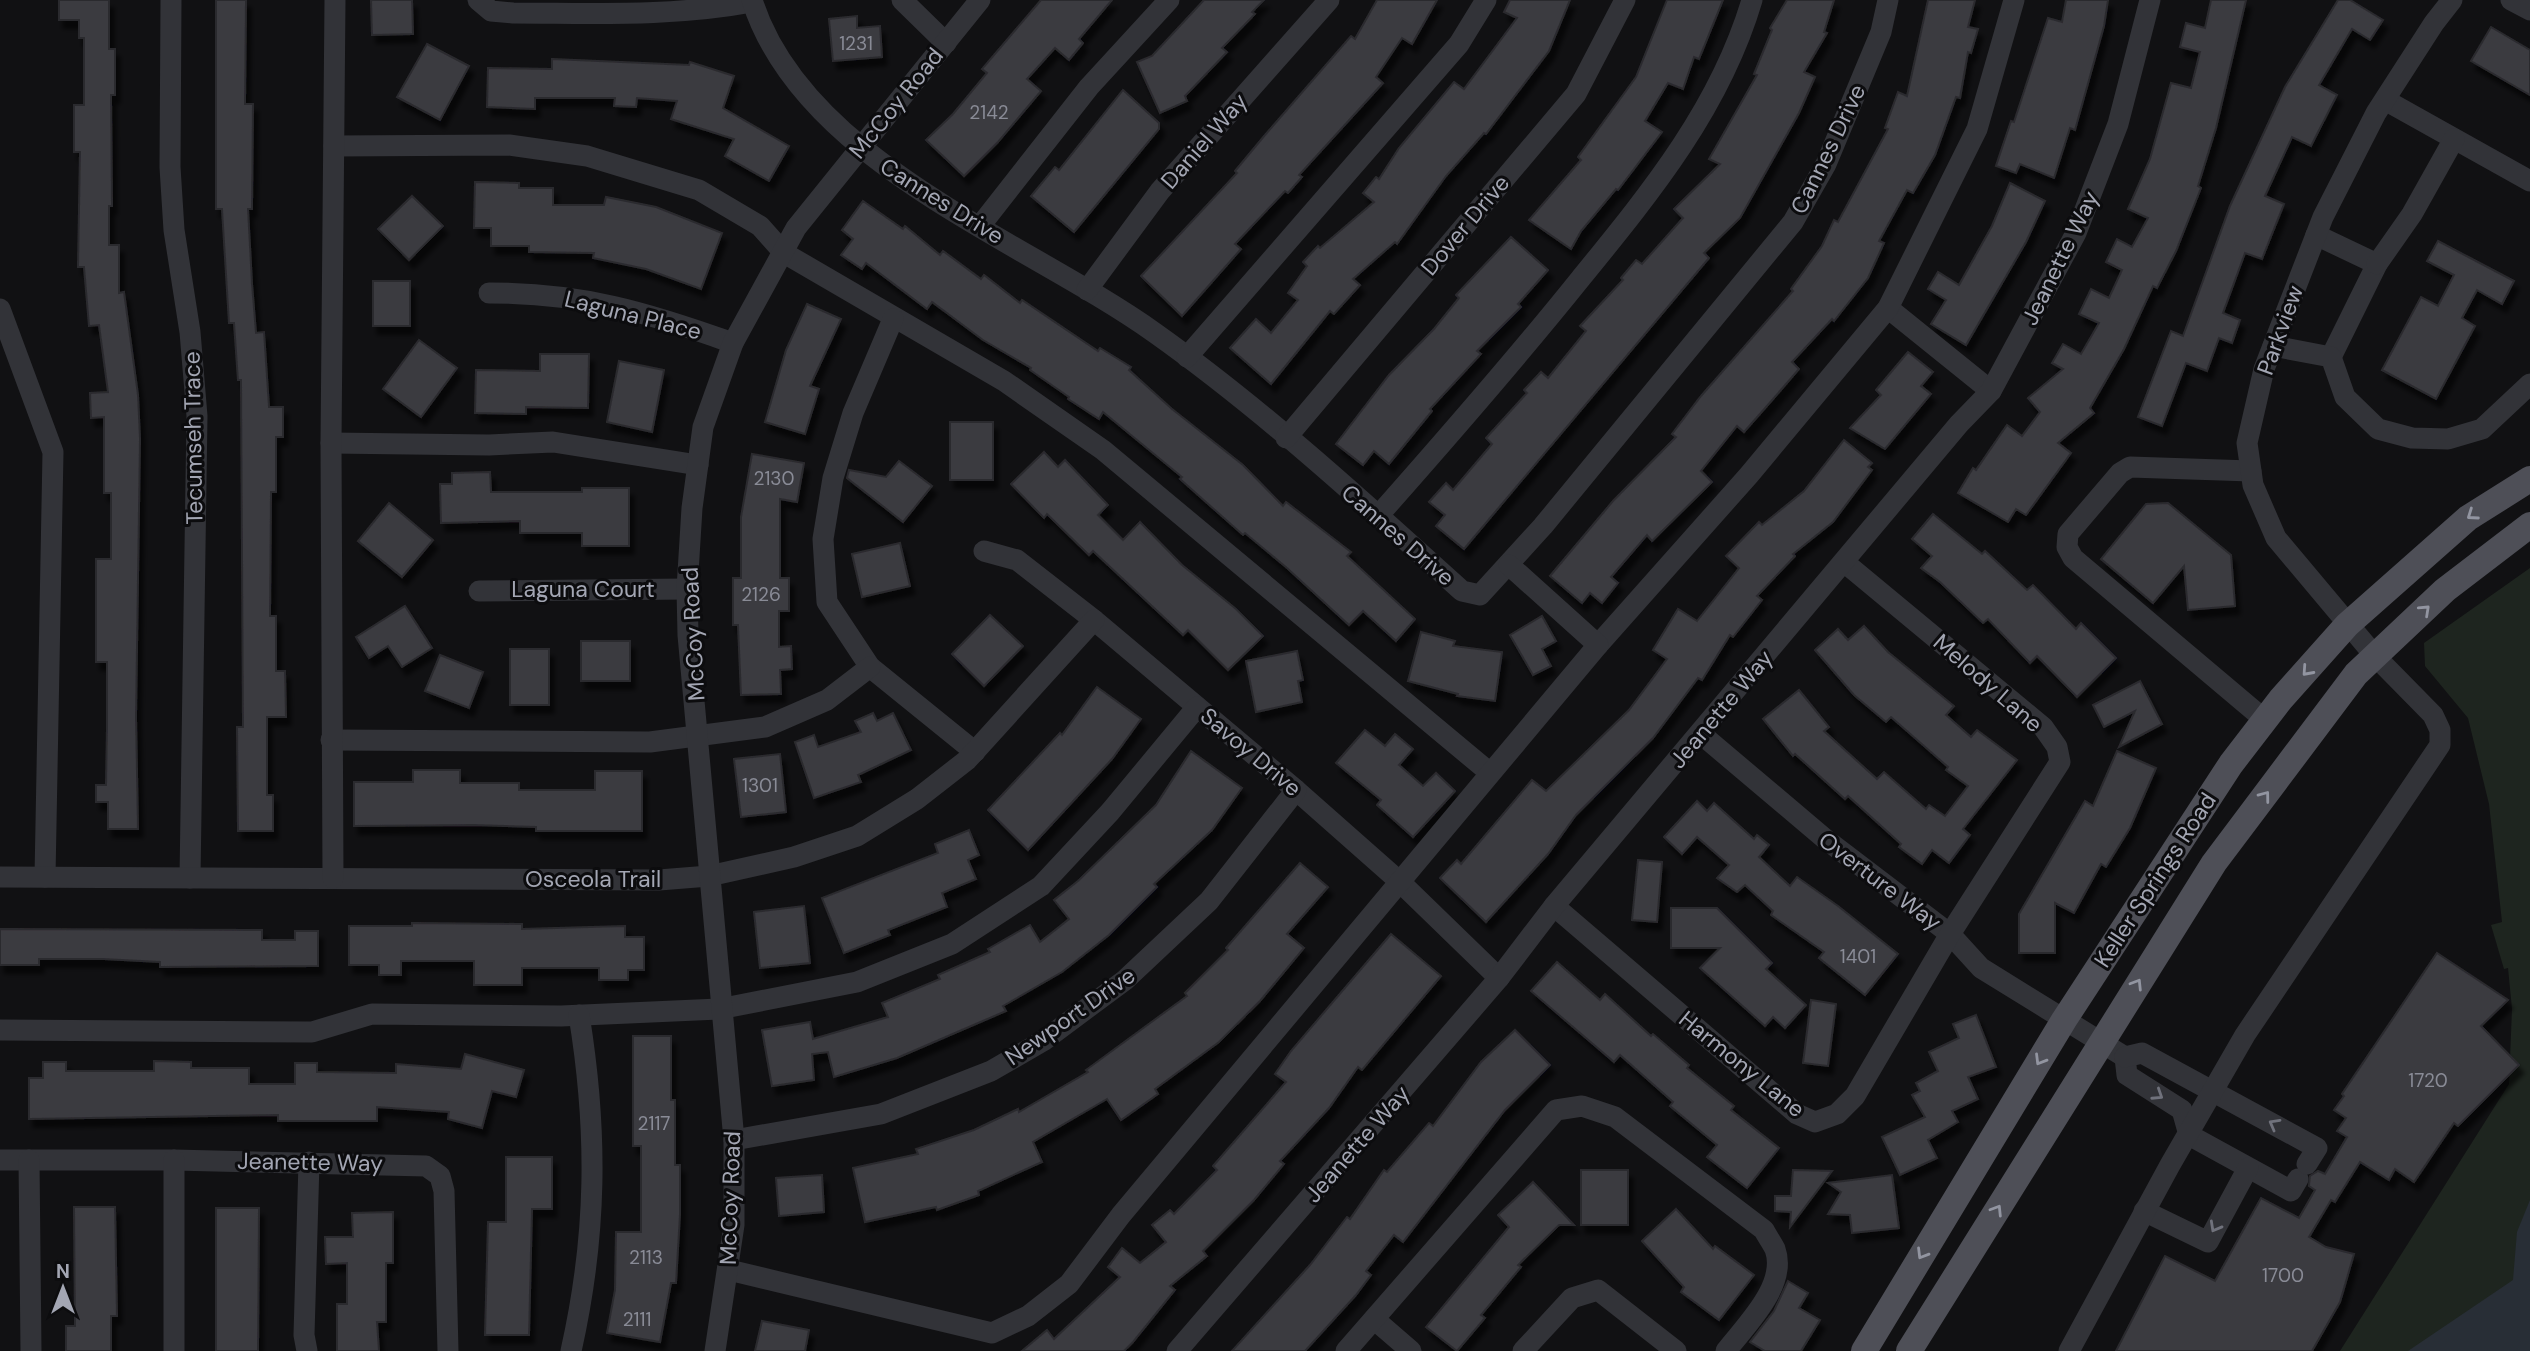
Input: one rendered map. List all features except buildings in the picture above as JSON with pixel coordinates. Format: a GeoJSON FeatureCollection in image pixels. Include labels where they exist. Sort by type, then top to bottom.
{"type":"FeatureCollection","features":[{"type":"Feature","properties":{"kind":"main road","name":"Keller Springs Road"},"geometry":{"type":"LineString","coordinates":[[1864,1351],[2064,1020],[2231,764],[2347,625],[2468,518],[2530,479]]}},
{"type":"Feature","properties":{"kind":"main road","name":"Keller Springs Road"},"geometry":{"type":"LineString","coordinates":[[1909,1351],[2214,863],[2356,674],[2445,590],[2530,525]]}},
{"type":"Feature","properties":{"kind":"street","name":"Tecumseh Trace"},"geometry":{"type":"LineString","coordinates":[[171,0],[170,167],[174,230],[190,332],[197,416],[190,878]]}},
{"type":"Feature","properties":{"kind":"street"},"geometry":{"type":"LineString","coordinates":[[333,878],[331,443],[335,0]]}},
{"type":"Feature","properties":{"kind":"street"},"geometry":{"type":"LineString","coordinates":[[478,0],[491,11],[607,7],[705,11],[752,1]]}},
{"type":"Feature","properties":{"kind":"street"},"geometry":{"type":"LineString","coordinates":[[901,0],[946,43]]}},
{"type":"Feature","properties":{"kind":"street","name":"McCoy Road"},"geometry":{"type":"LineString","coordinates":[[715,1351],[734,1225],[734,1140],[731,1090],[719,1009],[688,635],[687,589],[703,426],[733,343],[796,228],[980,0]]}},
{"type":"Feature","properties":{"kind":"street"},"geometry":{"type":"LineString","coordinates":[[980,226],[1089,87],[1169,0]]}},
{"type":"Feature","properties":{"kind":"street","name":"Daniel Way"},"geometry":{"type":"LineString","coordinates":[[1087,290],[1160,191],[1329,0]]}},
{"type":"Feature","properties":{"kind":"street"},"geometry":{"type":"LineString","coordinates":[[1187,357],[1459,44],[1486,0]]}},
{"type":"Feature","properties":{"kind":"street","name":"Dover Drive"},"geometry":{"type":"LineString","coordinates":[[1286,438],[1576,94],[1625,0]]}},
{"type":"Feature","properties":{"kind":"street"},"geometry":{"type":"LineString","coordinates":[[1378,516],[1523,350],[1662,179],[1709,104],[1741,36],[1752,0]]}},
{"type":"Feature","properties":{"kind":"street","name":"Cannes Drive"},"geometry":{"type":"LineString","coordinates":[[752,1],[764,30],[789,74],[859,148],[980,226],[1087,290],[1187,357],[1378,516],[1462,592],[1480,596],[1509,565],[1793,222],[1826,164],[1881,32],[1888,0]]}},
{"type":"Feature","properties":{"kind":"street"},"geometry":{"type":"LineString","coordinates":[[729,1270],[992,1333],[1028,1316],[1069,1284],[1130,1205],[1489,772],[1749,475],[1888,308],[1978,128],[2014,0]]}},
{"type":"Feature","properties":{"kind":"street","name":"Jeanette Way"},"geometry":{"type":"LineString","coordinates":[[1177,1351],[1499,978],[1554,906],[1959,424],[1991,391],[2076,233],[2119,124],[2150,0]]}},
{"type":"Feature","properties":{"kind":"street","name":"Parkview"},"geometry":{"type":"LineString","coordinates":[[2069,1351],[2144,1211],[2245,1035],[2440,745],[2440,730],[2433,715],[2347,625],[2276,538],[2253,485],[2247,443],[2264,369],[2316,235],[2385,100],[2452,0]]}},
{"type":"Feature","properties":{"kind":"street"},"geometry":{"type":"LineString","coordinates":[[2511,0],[2530,10]]}},
{"type":"Feature","properties":{"kind":"street"},"geometry":{"type":"LineString","coordinates":[[2385,100],[2530,181]]}},
{"type":"Feature","properties":{"kind":"street"},"geometry":{"type":"LineString","coordinates":[[2454,139],[2412,214],[2377,264],[2330,357],[2345,397],[2378,429],[2412,438],[2448,439],[2482,429],[2530,384]]}},
{"type":"Feature","properties":{"kind":"street"},"geometry":{"type":"LineString","coordinates":[[334,146],[509,145],[587,156],[699,190],[760,226],[783,253],[1004,382],[1103,450],[1489,772]]}},
{"type":"Feature","properties":{"kind":"street"},"geometry":{"type":"LineString","coordinates":[[2316,235],[2377,264]]}},
{"type":"Feature","properties":{"kind":"street","name":"Laguna Place"},"geometry":{"type":"LineString","coordinates":[[489,293],[539,293],[593,300],[660,317],[733,343]]}},
{"type":"Feature","properties":{"kind":"street"},"geometry":{"type":"LineString","coordinates":[[1888,308],[1991,391]]}},
{"type":"Feature","properties":{"kind":"street"},"geometry":{"type":"LineString","coordinates":[[0,309],[52,452],[45,877]]}},
{"type":"Feature","properties":{"kind":"street"},"geometry":{"type":"LineString","coordinates":[[893,319],[853,413],[833,478],[823,539],[827,602],[870,667],[975,752]]}},
{"type":"Feature","properties":{"kind":"street"},"geometry":{"type":"LineString","coordinates":[[2273,346],[2330,357]]}},
{"type":"Feature","properties":{"kind":"street"},"geometry":{"type":"LineString","coordinates":[[331,443],[489,445],[553,442],[698,465]]}},
{"type":"Feature","properties":{"kind":"street"},"geometry":{"type":"LineString","coordinates":[[2251,471],[2130,467],[2120,473],[2068,534],[2067,547],[2073,558],[2265,720]]}},
{"type":"Feature","properties":{"kind":"street","name":"Savoy Drive"},"geometry":{"type":"LineString","coordinates":[[984,551],[1017,560],[1094,620],[1296,790],[1399,881],[1499,978]]}},
{"type":"Feature","properties":{"kind":"street","name":"Melody Lane"},"geometry":{"type":"LineString","coordinates":[[1844,562],[2043,727],[2057,747],[2060,762],[1950,934]]}},
{"type":"Feature","properties":{"kind":"street"},"geometry":{"type":"LineString","coordinates":[[1509,565],[1598,645]]}},
{"type":"Feature","properties":{"kind":"street","name":"Laguna Court"},"geometry":{"type":"LineString","coordinates":[[479,591],[687,589]]}},
{"type":"Feature","properties":{"kind":"street","name":"Osceola Trail"},"geometry":{"type":"LineString","coordinates":[[0,877],[659,880],[709,876],[794,857],[857,836],[917,799],[975,752],[1094,620]]}},
{"type":"Feature","properties":{"kind":"street"},"geometry":{"type":"LineString","coordinates":[[331,740],[650,742],[765,727],[827,700],[870,667]]}},
{"type":"Feature","properties":{"kind":"street"},"geometry":{"type":"LineString","coordinates":[[0,1030],[312,1032],[372,1014],[579,1015],[719,1009],[858,982],[952,944],[1041,886],[1110,812],[1197,707]]}},
{"type":"Feature","properties":{"kind":"street","name":"Overture Way"},"geometry":{"type":"LineString","coordinates":[[1701,734],[1824,838],[1950,934],[1981,968],[2064,1020]]}},
{"type":"Feature","properties":{"kind":"street","name":"Newport Drive"},"geometry":{"type":"LineString","coordinates":[[734,1140],[881,1114],[991,1071],[1043,1041],[1125,981],[1209,901],[1296,790]]}},
{"type":"Feature","properties":{"kind":"street","name":"Harmony Lane"},"geometry":{"type":"LineString","coordinates":[[1554,906],[1797,1114],[1815,1122],[1837,1114],[1855,1096],[1950,934]]}},
{"type":"Feature","properties":{"kind":"street"},"geometry":{"type":"LineString","coordinates":[[572,1351],[584,1294],[593,1183],[591,1091],[579,1015]]}},
{"type":"Feature","properties":{"kind":"street"},"geometry":{"type":"LineString","coordinates":[[2064,1020],[2125,1057],[2143,1053],[2317,1148],[2291,1191],[2189,1135],[2182,1110],[2127,1075],[2125,1057]]}},
{"type":"Feature","properties":{"kind":"street"},"geometry":{"type":"LineString","coordinates":[[1346,1351],[1556,1110],[1582,1107],[1615,1117],[1764,1230],[1776,1251],[1776,1278],[1756,1313],[1726,1351]]}},
{"type":"Feature","properties":{"kind":"street","name":"Jeanette Way"},"geometry":{"type":"LineString","coordinates":[[0,1160],[174,1160],[426,1166],[440,1176],[444,1191],[448,1351]]}},
{"type":"Feature","properties":{"kind":"street"},"geometry":{"type":"LineString","coordinates":[[29,1160],[31,1351]]}},
{"type":"Feature","properties":{"kind":"street"},"geometry":{"type":"LineString","coordinates":[[174,1160],[174,1351]]}},
{"type":"Feature","properties":{"kind":"street"},"geometry":{"type":"LineString","coordinates":[[306,1351],[304,1335],[309,1162]]}},
{"type":"Feature","properties":{"kind":"street"},"geometry":{"type":"LineString","coordinates":[[2144,1211],[2207,1242],[2248,1168]]}},
{"type":"Feature","properties":{"kind":"street"},"geometry":{"type":"LineString","coordinates":[[1522,1351],[1572,1298],[1598,1290],[1676,1351]]}},
{"type":"Feature","properties":{"kind":"street"},"geometry":{"type":"LineString","coordinates":[[1374,1319],[1411,1351]]}},
{"type":"Feature","properties":{"kind":"shaded area"},"geometry":{"type":"Polygon","coordinates":[[[2530,568],[2530,1351],[2340,1351],[2509,1084],[2512,1009],[2508,968],[2504,969],[2491,925],[2502,922],[2489,804],[2468,718],[2425,666],[2424,643],[2530,568]]]}},
{"type":"Feature","properties":{"kind":"shaded area"},"geometry":{"type":"Polygon","coordinates":[[[2530,1200],[2530,1351],[2408,1351],[2513,1280],[2517,1232],[2530,1200]]]}}]}
